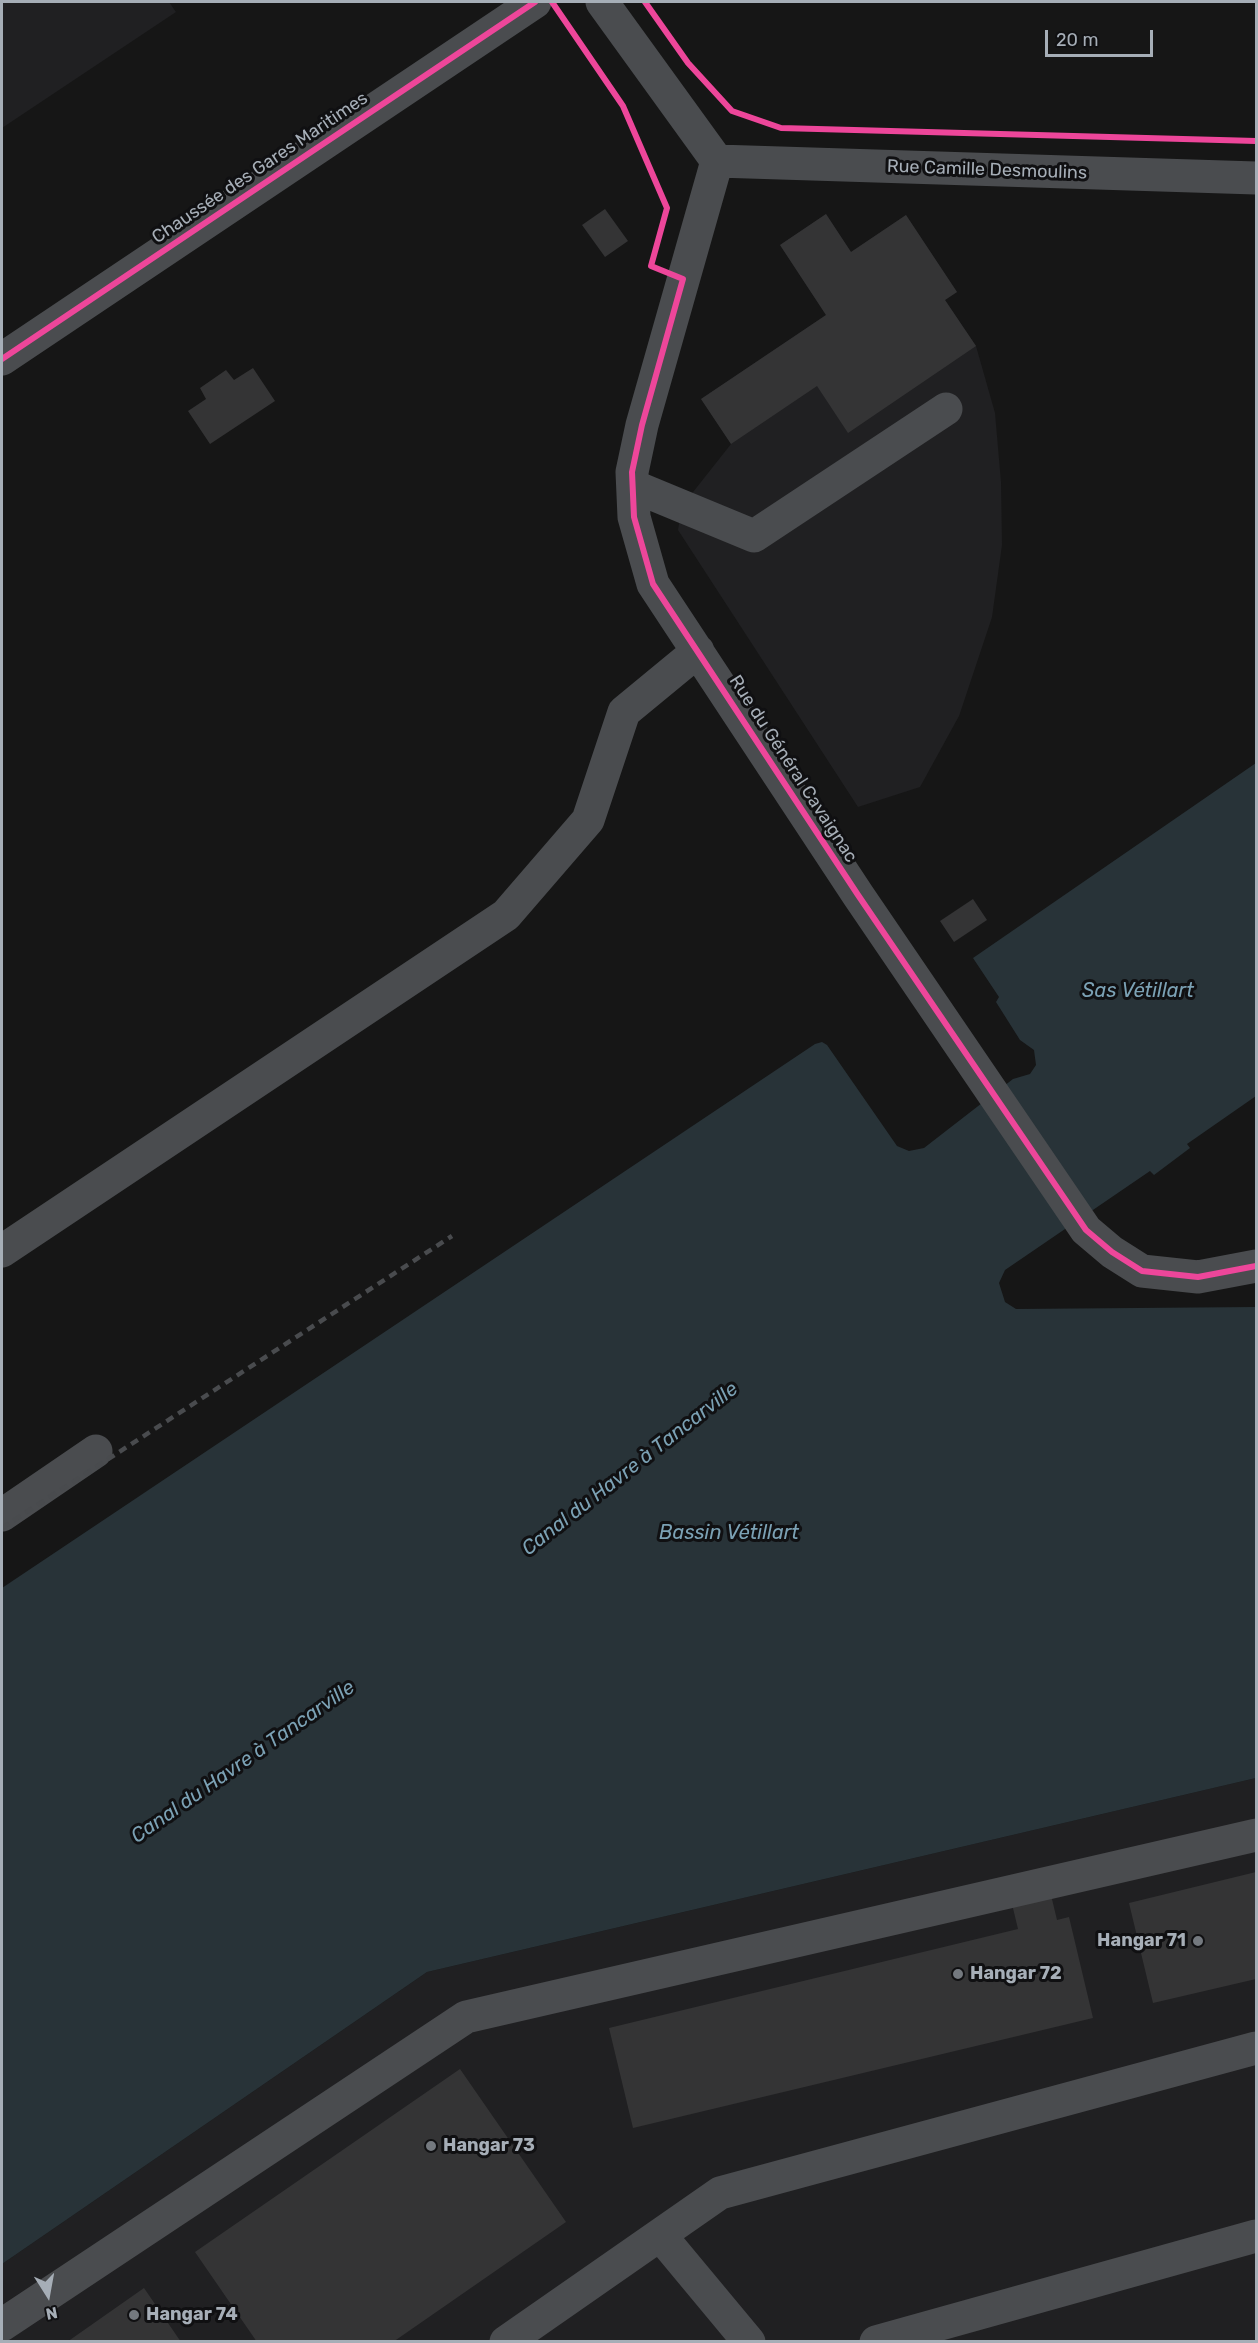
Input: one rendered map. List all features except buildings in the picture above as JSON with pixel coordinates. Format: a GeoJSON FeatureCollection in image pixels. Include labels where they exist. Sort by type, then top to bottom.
{"type":"FeatureCollection","features":[{"type":"Feature","properties":{"kind":"street","name":"Chaussée des Gares Maritimes"},"geometry":{"type":"LineString","coordinates":[[2,359],[535,2]]}},
{"type":"Feature","properties":{"kind":"street"},"geometry":{"type":"LineString","coordinates":[[602,2],[717,161]]}},
{"type":"Feature","properties":{"kind":"street","name":"Rue Camille Desmoulins"},"geometry":{"type":"LineString","coordinates":[[717,161],[1257,178]]}},
{"type":"Feature","properties":{"kind":"street","name":"Rue du Général Cavaignac"},"geometry":{"type":"LineString","coordinates":[[717,161],[642,425],[632,472],[634,517],[653,584],[858,895],[1086,1230],[1112,1252],[1142,1271],[1198,1277],[1257,1266]]}},
{"type":"Feature","properties":{"kind":"street"},"geometry":{"type":"LineString","coordinates":[[633,486],[754,536],[946,409]]}},
{"type":"Feature","properties":{"kind":"street"},"geometry":{"type":"LineString","coordinates":[[2,1251],[506,915],[588,820],[624,712],[698,651]]}},
{"type":"Feature","properties":{"kind":"street"},"geometry":{"type":"LineString","coordinates":[[2,1515],[96,1451]]}},
{"type":"Feature","properties":{"kind":"street"},"geometry":{"type":"LineString","coordinates":[[2,2325],[466,2016],[1257,1834]]}},
{"type":"Feature","properties":{"kind":"street"},"geometry":{"type":"LineString","coordinates":[[506,2342],[720,2193],[1257,2048]]}},
{"type":"Feature","properties":{"kind":"street"},"geometry":{"type":"LineString","coordinates":[[660,2235],[749,2342]]}},
{"type":"Feature","properties":{"kind":"street"},"geometry":{"type":"LineString","coordinates":[[876,2342],[1257,2236]]}},
{"type":"Feature","properties":{"kind":"shaded area"},"geometry":{"type":"Polygon","coordinates":[[[2,2],[169,2],[176,12],[2,128],[2,2]]]}},
{"type":"Feature","properties":{"kind":"shaded area"},"geometry":{"type":"Polygon","coordinates":[[[826,214],[851,252],[906,215],[957,292],[945,300],[976,346],[995,413],[1001,482],[1002,545],[992,617],[959,716],[920,787],[858,807],[678,530],[682,506],[731,444],[701,399],[826,315],[780,245],[826,214]]]}},
{"type":"Feature","properties":{"kind":"shaded area"},"geometry":{"type":"Polygon","coordinates":[[[1256,1778],[1256,2341],[2,2341],[2,2264],[427,1972],[1256,1778]]]}},
{"type":"Feature","properties":{"kind":"water","name":"Bassin Vétillart"},"geometry":{"type":"Polygon","coordinates":[[[1256,763],[1256,1096],[1187,1144],[1190,1148],[1154,1175],[1150,1171],[1005,1270],[999,1283],[1005,1302],[1016,1309],[1256,1307],[1256,1778],[427,1972],[2,2264],[2,1588],[815,1044],[822,1042],[827,1045],[897,1146],[909,1151],[924,1148],[1013,1079],[1030,1074],[1036,1065],[1034,1050],[1020,1040],[996,1002],[999,997],[973,958],[1256,763]]]}},
{"type":"Feature","properties":{"kind":"railway"},"geometry":{"type":"LineString","coordinates":[[2,1528],[452,1236]]}},
{"type":"Feature","properties":{"kind":"cycle path"},"geometry":{"type":"LineString","coordinates":[[2,359],[535,2]]}},
{"type":"Feature","properties":{"kind":"cycle path"},"geometry":{"type":"LineString","coordinates":[[552,2],[623,106],[667,208],[651,266],[683,279],[642,425],[632,472],[634,517],[653,584],[858,895],[1086,1230],[1112,1252],[1142,1271],[1198,1277],[1256,1266]]}},
{"type":"Feature","properties":{"kind":"cycle path"},"geometry":{"type":"LineString","coordinates":[[645,2],[688,63],[732,111],[781,128],[1256,141]]}},
{"type":"Feature","properties":{"kind":"place","name":"Hangar 71"},"geometry":{"type":"Point","coordinates":[1198,1941]}},
{"type":"Feature","properties":{"kind":"place","name":"Hangar 72"},"geometry":{"type":"Point","coordinates":[958,1974]}},
{"type":"Feature","properties":{"kind":"place","name":"Hangar 73"},"geometry":{"type":"Point","coordinates":[431,2146]}},
{"type":"Feature","properties":{"kind":"place","name":"Hangar 74"},"geometry":{"type":"Point","coordinates":[134,2315]}},
{"type":"Feature","properties":{"kind":"water label","name":"Sas Vétillart"},"geometry":{"type":"Point","coordinates":[1138,991]}},
{"type":"Feature","properties":{"kind":"water label","name":"Canal du Havre à Tancarville"},"geometry":{"type":"Point","coordinates":[630,1469]}},
{"type":"Feature","properties":{"kind":"water label","name":"Canal du Havre à Tancarville"},"geometry":{"type":"Point","coordinates":[243,1762]}}]}
